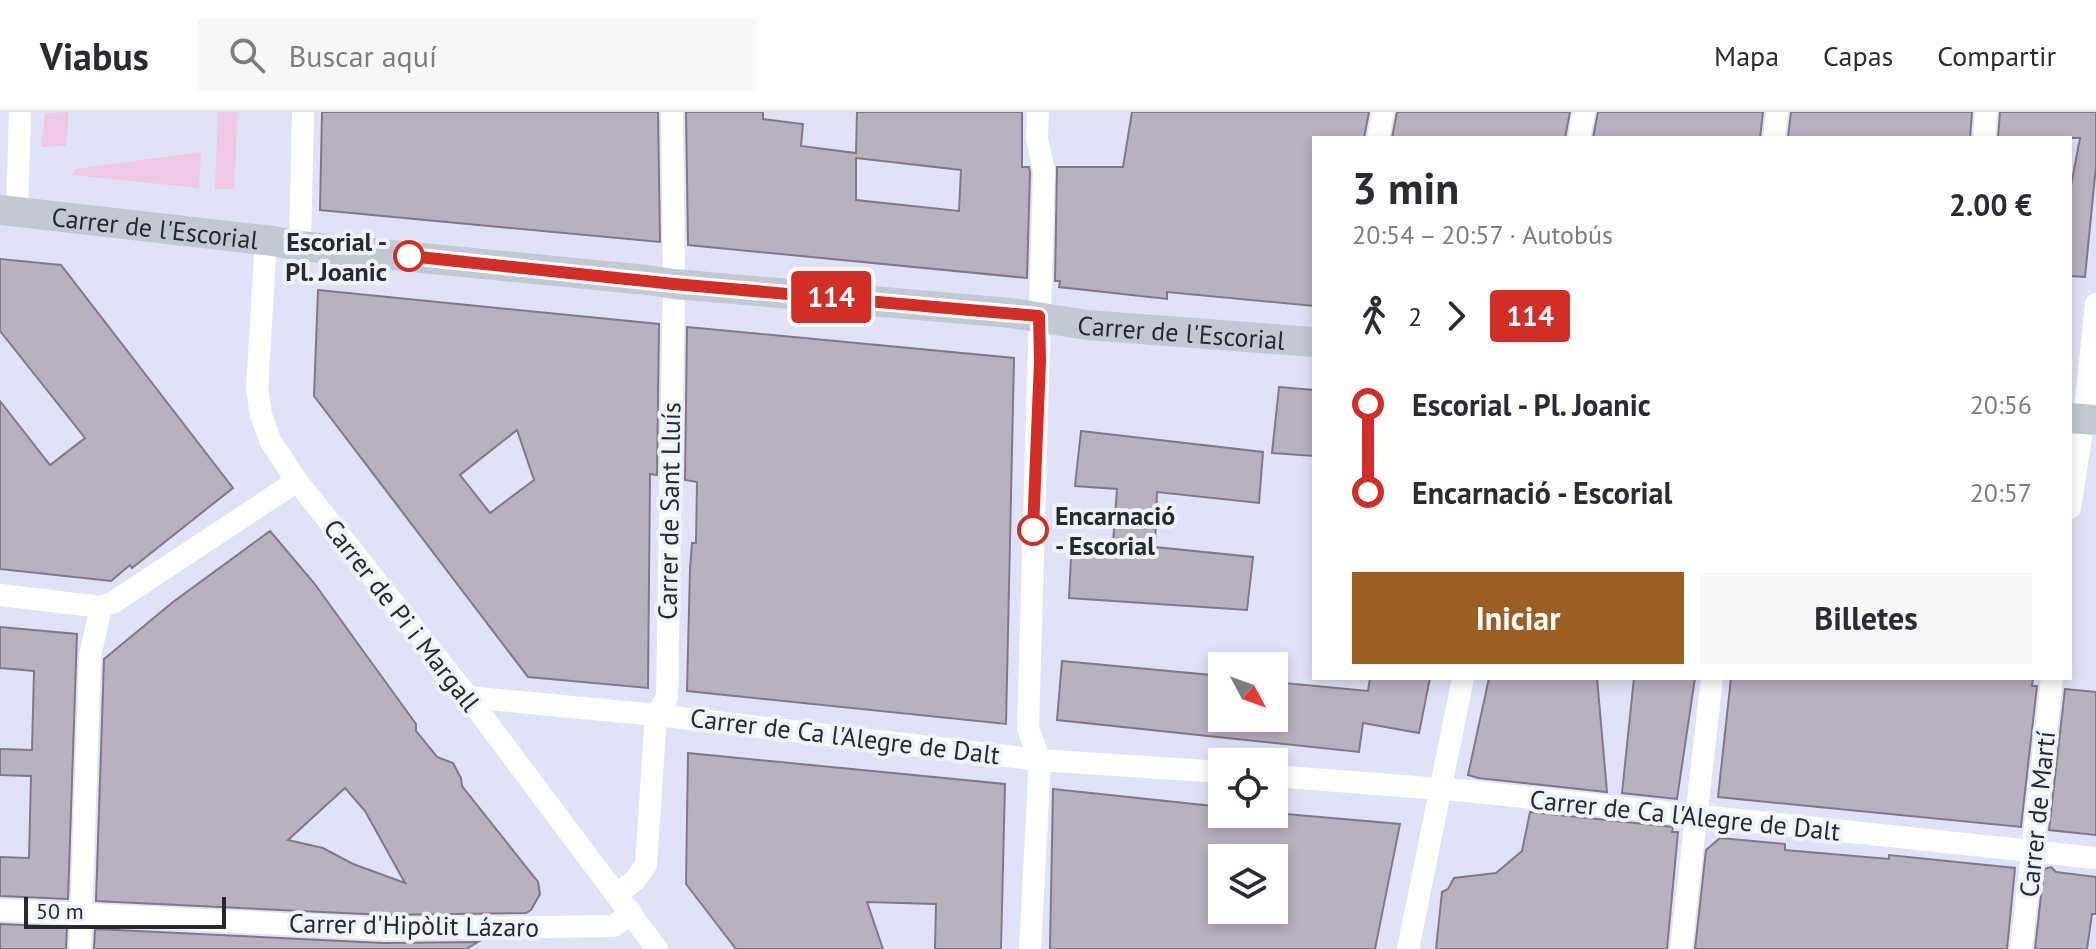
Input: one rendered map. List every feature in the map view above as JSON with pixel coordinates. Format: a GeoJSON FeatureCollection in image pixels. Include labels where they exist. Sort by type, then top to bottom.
{"type":"FeatureCollection","features":[{"type":"Feature","properties":{"kind":"street"},"geometry":{"type":"LineString","coordinates":[[9,211],[20,112]]}},
{"type":"Feature","properties":{"kind":"street"},"geometry":{"type":"LineString","coordinates":[[300,246],[303,112]]}},
{"type":"Feature","properties":{"kind":"street","name":"Carrer de Sant Lluís"},"geometry":{"type":"LineString","coordinates":[[625,903],[646,865],[655,724],[667,698],[674,284],[672,112]]}},
{"type":"Feature","properties":{"kind":"street"},"geometry":{"type":"LineString","coordinates":[[1030,949],[1040,760],[1028,729],[1044,171],[1037,138],[1038,112]]}},
{"type":"Feature","properties":{"kind":"street"},"geometry":{"type":"LineString","coordinates":[[1378,136],[1383,112]]}},
{"type":"Feature","properties":{"kind":"street"},"geometry":{"type":"LineString","coordinates":[[1579,136],[1584,112]]}},
{"type":"Feature","properties":{"kind":"street"},"geometry":{"type":"LineString","coordinates":[[1774,136],[1777,112]]}},
{"type":"Feature","properties":{"kind":"street"},"geometry":{"type":"LineString","coordinates":[[1984,136],[1986,112]]}},
{"type":"Feature","properties":{"kind":"street","name":"Carrer de l'Escorial"},"geometry":{"type":"LineString","coordinates":[[9,211],[300,246],[674,284],[1039,316],[1087,325],[1312,342]]}},
{"type":"Feature","properties":{"kind":"street","name":"Carrer de Pi i Margall"},"geometry":{"type":"LineString","coordinates":[[266,240],[257,389],[261,415],[271,442],[297,481],[468,697],[657,949]]}},
{"type":"Feature","properties":{"kind":"street"},"geometry":{"type":"LineString","coordinates":[[2072,494],[2096,304]]}},
{"type":"Feature","properties":{"kind":"street"},"geometry":{"type":"LineString","coordinates":[[0,595],[101,607],[114,602],[297,481]]}},
{"type":"Feature","properties":{"kind":"street"},"geometry":{"type":"LineString","coordinates":[[80,949],[90,656],[101,607]]}},
{"type":"Feature","properties":{"kind":"street"},"geometry":{"type":"LineString","coordinates":[[1408,949],[1463,680]]}},
{"type":"Feature","properties":{"kind":"street"},"geometry":{"type":"LineString","coordinates":[[1681,949],[1712,680]]}},
{"type":"Feature","properties":{"kind":"street","name":"Carrer de Martí"},"geometry":{"type":"LineString","coordinates":[[2021,949],[2052,680]]}},
{"type":"Feature","properties":{"kind":"street","name":"Carrer de Ca l'Alegre de Dalt"},"geometry":{"type":"LineString","coordinates":[[468,697],[655,724],[1040,760],[1208,771]]}},
{"type":"Feature","properties":{"kind":"street","name":"Carrer de Ca l'Alegre de Dalt"},"geometry":{"type":"LineString","coordinates":[[1288,777],[1439,788],[2096,858]]}},
{"type":"Feature","properties":{"kind":"street","name":"Carrer d'Hipòlit Lázaro"},"geometry":{"type":"LineString","coordinates":[[0,910],[81,913],[385,939],[614,926],[625,903]]}},
{"type":"Feature","properties":{"kind":"shaded area"},"geometry":{"type":"Polygon","coordinates":[[[69,112],[66,146],[41,147],[45,113],[69,112]]]}},
{"type":"Feature","properties":{"kind":"shaded area"},"geometry":{"type":"Polygon","coordinates":[[[218,112],[238,112],[234,189],[215,189],[218,112]]]}},
{"type":"Feature","properties":{"kind":"shaded area"},"geometry":{"type":"Polygon","coordinates":[[[201,152],[199,188],[72,175],[75,169],[201,152]]]}},
{"type":"Feature","properties":{"kind":"building"},"geometry":{"type":"Polygon","coordinates":[[[322,112],[658,112],[660,242],[320,210],[322,112]]]}},
{"type":"Feature","properties":{"kind":"building"},"geometry":{"type":"Polygon","coordinates":[[[686,112],[763,112],[763,119],[803,124],[801,146],[856,153],[857,112],[1022,112],[1022,167],[1029,167],[1030,172],[1027,278],[688,245],[686,112]],[[856,158],[856,200],[959,211],[961,170],[856,158]]]}},
{"type":"Feature","properties":{"kind":"building"},"geometry":{"type":"Polygon","coordinates":[[[1132,112],[1369,112],[1364,136],[1312,136],[1312,306],[1167,292],[1167,299],[1059,287],[1060,281],[1055,281],[1057,167],[1123,167],[1132,112]]]}},
{"type":"Feature","properties":{"kind":"building"},"geometry":{"type":"Polygon","coordinates":[[[1397,112],[1570,112],[1565,136],[1392,136],[1397,112]]]}},
{"type":"Feature","properties":{"kind":"building"},"geometry":{"type":"Polygon","coordinates":[[[1598,112],[1763,112],[1760,136],[1593,136],[1598,112]]]}},
{"type":"Feature","properties":{"kind":"building"},"geometry":{"type":"Polygon","coordinates":[[[1791,112],[1972,112],[1970,136],[1788,136],[1791,112]]]}},
{"type":"Feature","properties":{"kind":"building"},"geometry":{"type":"Polygon","coordinates":[[[2000,112],[2096,112],[2096,166],[2085,277],[2072,276],[2072,180],[2080,138],[1998,136],[2000,112]]]}},
{"type":"Feature","properties":{"kind":"building"},"geometry":{"type":"Polygon","coordinates":[[[0,259],[61,265],[233,488],[111,581],[0,569],[0,401],[50,465],[85,438],[0,331],[0,259]]]}},
{"type":"Feature","properties":{"kind":"building"},"geometry":{"type":"Polygon","coordinates":[[[318,290],[659,324],[657,475],[650,474],[648,688],[528,677],[314,396],[318,290]],[[517,430],[460,475],[490,513],[534,480],[517,430]]]}},
{"type":"Feature","properties":{"kind":"building"},"geometry":{"type":"Polygon","coordinates":[[[687,327],[1014,358],[1006,724],[687,691],[690,569],[692,543],[696,543],[697,482],[685,480],[687,327]]]}},
{"type":"Feature","properties":{"kind":"building"},"geometry":{"type":"Polygon","coordinates":[[[1279,387],[1312,390],[1312,456],[1272,453],[1279,387]]]}},
{"type":"Feature","properties":{"kind":"building"},"geometry":{"type":"Polygon","coordinates":[[[1081,431],[1263,452],[1259,503],[1157,492],[1155,547],[1253,557],[1247,610],[1069,598],[1072,538],[1113,543],[1117,489],[1075,486],[1081,431]]]}},
{"type":"Feature","properties":{"kind":"building"},"geometry":{"type":"Polygon","coordinates":[[[270,531],[314,583],[416,724],[416,731],[437,757],[453,763],[462,786],[538,882],[540,894],[531,910],[526,913],[385,915],[96,901],[104,659],[173,602],[270,531]],[[345,788],[288,840],[323,848],[353,864],[405,883],[365,811],[345,788]]]}},
{"type":"Feature","properties":{"kind":"building"},"geometry":{"type":"Polygon","coordinates":[[[0,627],[77,634],[68,899],[0,896],[0,857],[29,858],[31,776],[0,775],[0,749],[32,750],[34,671],[0,668],[0,627]]]}},
{"type":"Feature","properties":{"kind":"building"},"geometry":{"type":"Polygon","coordinates":[[[1062,661],[1208,675],[1208,732],[1288,732],[1288,683],[1368,691],[1370,680],[1430,680],[1419,733],[1363,723],[1359,752],[1057,720],[1062,661]]]}},
{"type":"Feature","properties":{"kind":"building"},"geometry":{"type":"Polygon","coordinates":[[[1489,680],[1597,680],[1607,792],[1468,775],[1489,680]]]}},
{"type":"Feature","properties":{"kind":"building"},"geometry":{"type":"Polygon","coordinates":[[[1634,680],[1695,680],[1677,799],[1622,793],[1634,680]]]}},
{"type":"Feature","properties":{"kind":"building"},"geometry":{"type":"Polygon","coordinates":[[[1731,680],[2033,680],[2032,686],[2037,686],[2021,827],[1718,797],[1731,680]]]}},
{"type":"Feature","properties":{"kind":"building"},"geometry":{"type":"Polygon","coordinates":[[[2065,689],[2096,692],[2096,835],[2049,830],[2065,689]]]}},
{"type":"Feature","properties":{"kind":"building"},"geometry":{"type":"Polygon","coordinates":[[[688,753],[1005,784],[1001,949],[935,949],[936,904],[867,902],[883,949],[736,949],[686,884],[688,753]]]}},
{"type":"Feature","properties":{"kind":"building"},"geometry":{"type":"Polygon","coordinates":[[[1053,789],[1208,806],[1208,828],[1288,828],[1288,814],[1400,824],[1375,949],[1050,949],[1053,789]]]}},
{"type":"Feature","properties":{"kind":"building"},"geometry":{"type":"Polygon","coordinates":[[[1530,812],[1673,827],[1672,832],[1678,832],[1667,949],[1436,949],[1442,892],[1448,889],[1454,878],[1496,873],[1522,851],[1530,812]]]}},
{"type":"Feature","properties":{"kind":"building"},"geometry":{"type":"Polygon","coordinates":[[[1720,838],[1785,844],[1785,850],[1889,859],[1889,855],[2015,868],[2007,949],[1695,949],[1706,850],[1720,838]]]}},
{"type":"Feature","properties":{"kind":"building"},"geometry":{"type":"Polygon","coordinates":[[[2051,867],[2056,872],[2096,877],[2096,914],[2092,914],[2087,949],[2035,949],[2044,869],[2051,867]]]}},
{"type":"Feature","properties":{"kind":"building"},"geometry":{"type":"Polygon","coordinates":[[[0,924],[67,927],[66,949],[0,949],[0,924]]]}},
{"type":"Feature","properties":{"kind":"building"},"geometry":{"type":"Polygon","coordinates":[[[95,929],[384,943],[478,942],[466,949],[94,949],[95,929]]]}},
{"type":"Feature","properties":{"kind":"bus line","name":"114"},"geometry":{"type":"LineString","coordinates":[[409,256],[674,284],[1039,316],[1033,530]]}},
{"type":"Feature","properties":{"kind":"place","name":"Escorial - Pl. Joanic"},"geometry":{"type":"Point","coordinates":[409,256]}},
{"type":"Feature","properties":{"kind":"place","name":"Encarnació - Escorial"},"geometry":{"type":"Point","coordinates":[1033,530]}}]}
